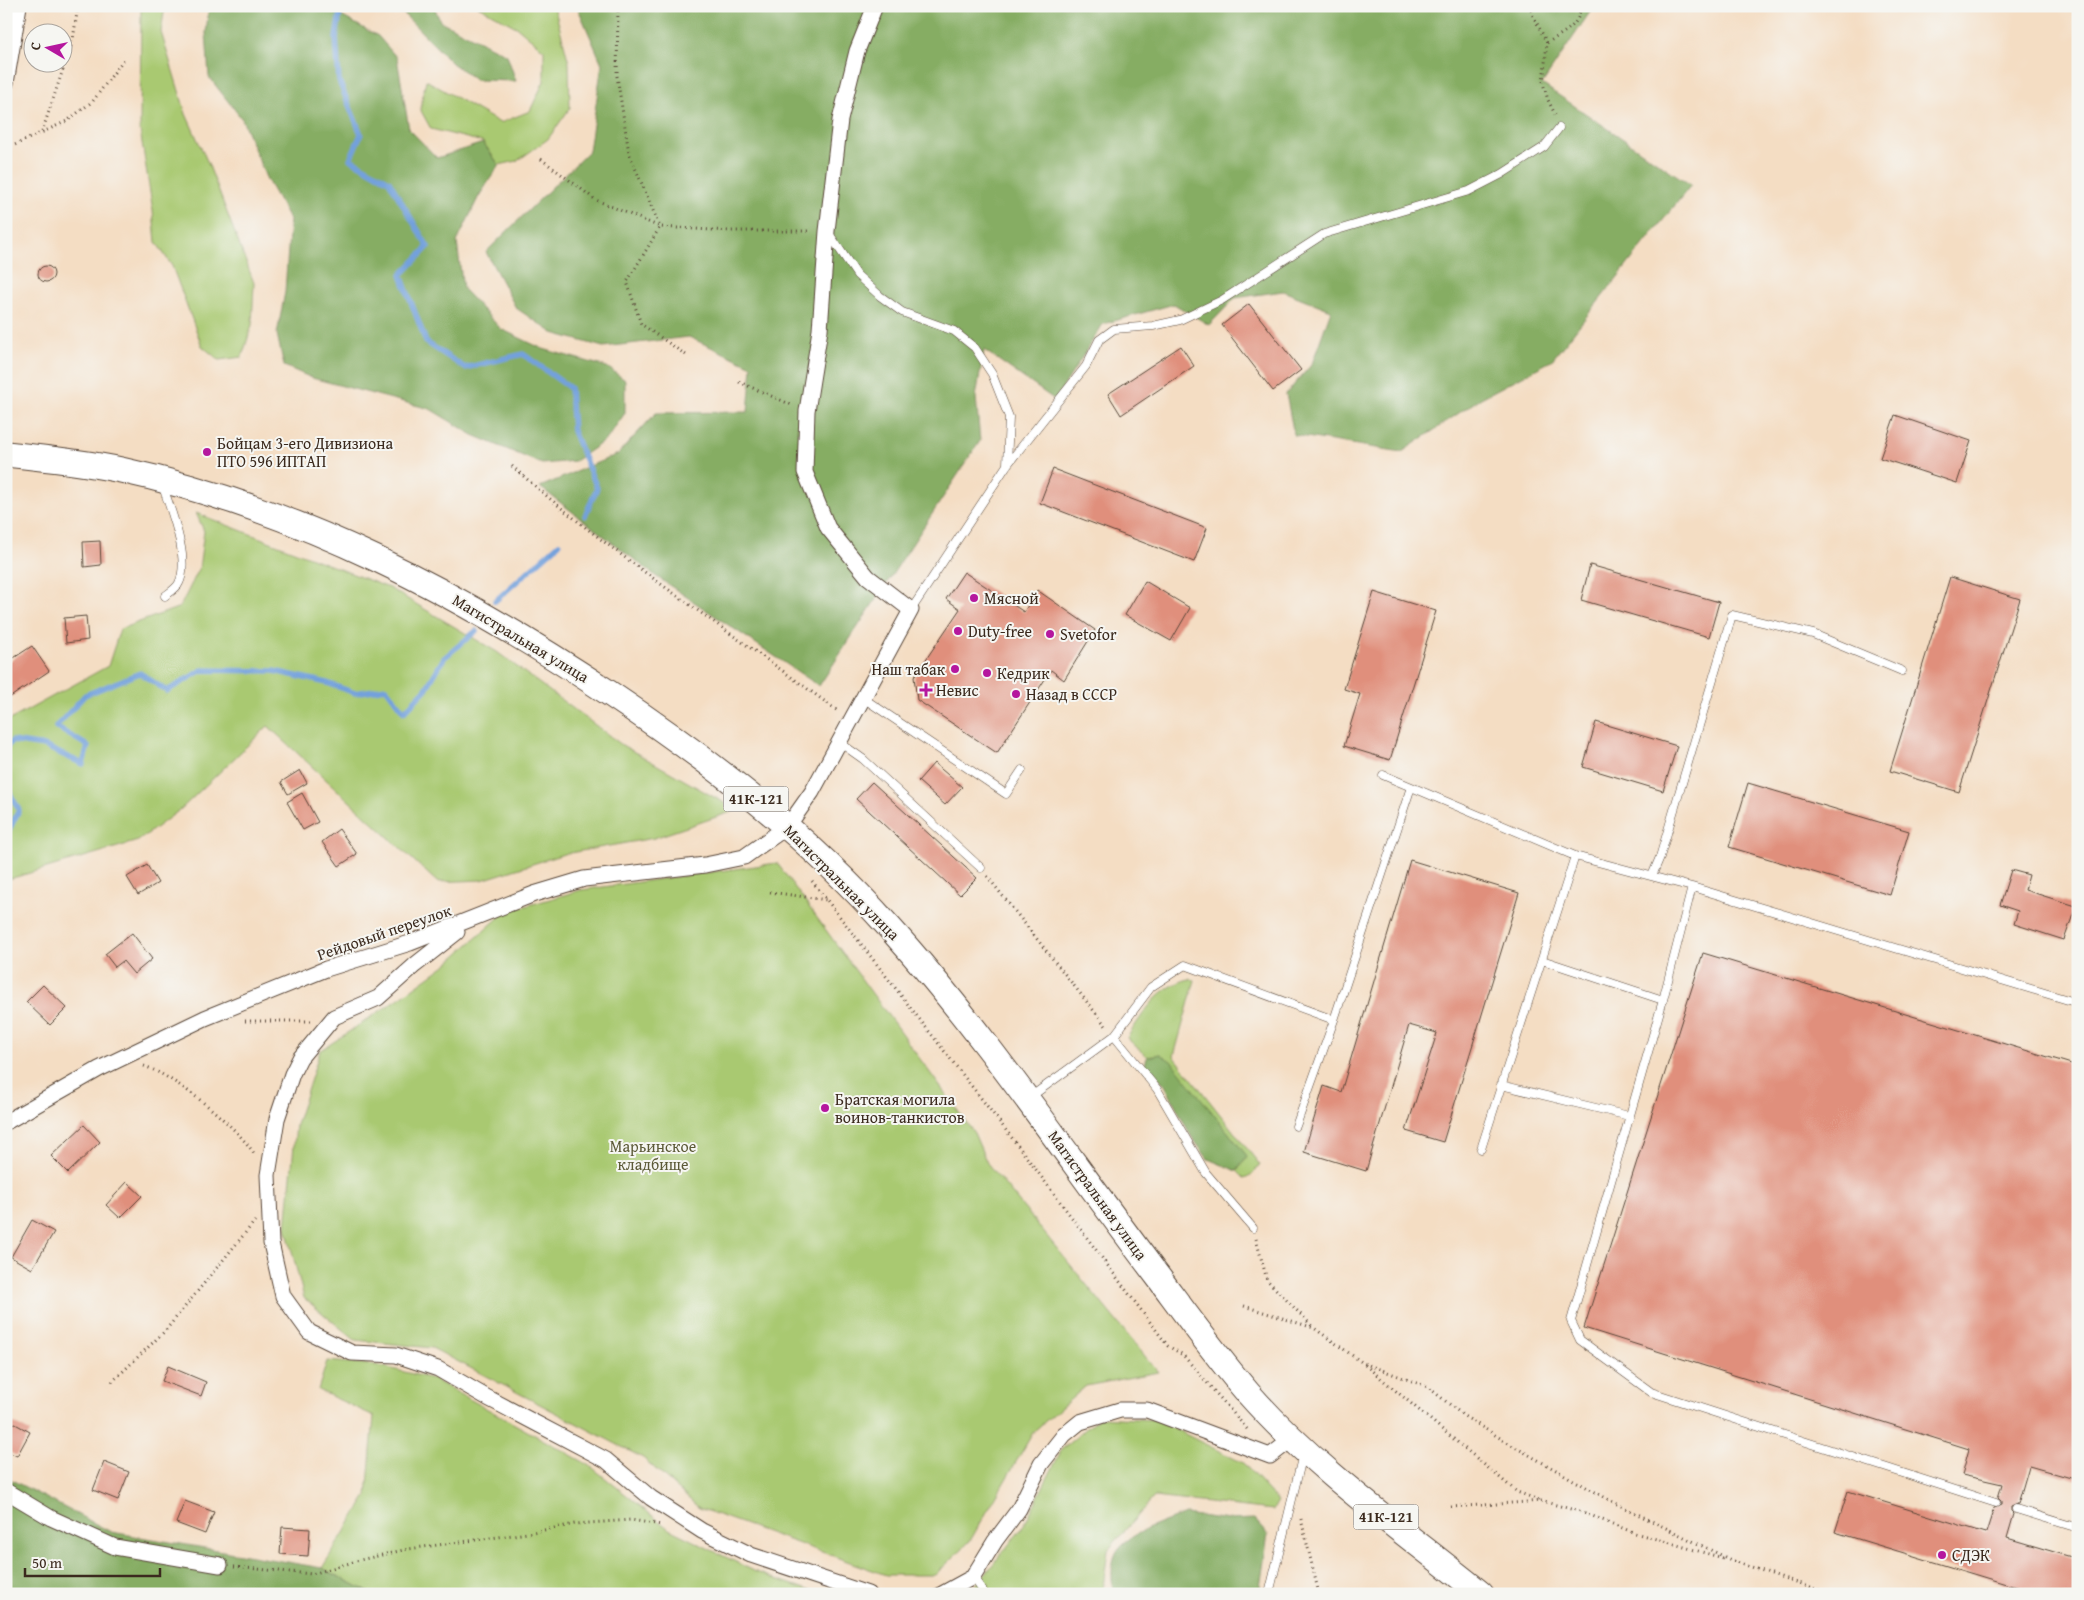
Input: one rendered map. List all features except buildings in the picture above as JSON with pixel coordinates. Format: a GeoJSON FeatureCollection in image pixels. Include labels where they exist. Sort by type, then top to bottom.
{"type":"FeatureCollection","features":[{"type":"Feature","properties":{"kind":"main road","name":"Магистральная улица"},"geometry":{"type":"LineString","coordinates":[[6,454],[73,461],[160,480],[210,493],[318,533],[416,577],[478,610],[546,651],[680,740],[788,826],[902,941],[1027,1100],[1214,1351],[1248,1393],[1298,1444]]}},
{"type":"Feature","properties":{"kind":"main road","name":"41К-121"},"geometry":{"type":"LineString","coordinates":[[1298,1444],[1481,1594]]}},
{"type":"Feature","properties":{"kind":"street"},"geometry":{"type":"LineString","coordinates":[[6,83],[19,6]]}},
{"type":"Feature","properties":{"kind":"street"},"geometry":{"type":"LineString","coordinates":[[788,826],[812,792],[911,610],[868,577],[828,528],[805,472],[807,411],[820,330],[827,230],[840,120],[857,51],[875,6]]}},
{"type":"Feature","properties":{"kind":"street","name":"Рейдовый переулок"},"geometry":{"type":"LineString","coordinates":[[6,1122],[122,1058],[204,1018],[326,969],[410,943],[534,894],[584,879],[705,866],[744,856],[788,826]]}},
{"type":"Feature","properties":{"kind":"street"},"geometry":{"type":"LineString","coordinates":[[486,914],[446,939],[378,998],[334,1017],[300,1058],[292,1074],[277,1119],[268,1175],[270,1243],[284,1296],[309,1332],[352,1353],[396,1355],[438,1369],[488,1398],[606,1460],[651,1498],[702,1531],[751,1555],[868,1594]]}},
{"type":"Feature","properties":{"kind":"street"},"geometry":{"type":"LineString","coordinates":[[942,1594],[973,1577],[995,1541],[1019,1509],[1040,1464],[1064,1435],[1080,1422],[1120,1410],[1147,1410],[1270,1456],[1298,1444]]}},
{"type":"Feature","properties":{"kind":"street"},"geometry":{"type":"LineString","coordinates":[[6,1491],[51,1518],[115,1547],[220,1565]]}},
{"type":"Feature","properties":{"kind":"lane"},"geometry":{"type":"LineString","coordinates":[[911,610],[1007,465],[1086,366],[1099,340],[1114,329],[1153,326],[1180,320],[1222,300],[1324,234],[1469,191],[1502,174],[1544,147],[1559,128]]}},
{"type":"Feature","properties":{"kind":"lane"},"geometry":{"type":"LineString","coordinates":[[827,230],[857,275],[880,296],[902,312],[954,331],[975,348],[992,374],[1009,417],[1007,465]]}},
{"type":"Feature","properties":{"kind":"lane"},"geometry":{"type":"LineString","coordinates":[[160,480],[175,524],[182,563],[179,583],[165,596]]}},
{"type":"Feature","properties":{"kind":"lane"},"geometry":{"type":"LineString","coordinates":[[1652,876],[1660,856],[1732,615],[1813,634],[1902,671]]}},
{"type":"Feature","properties":{"kind":"lane"},"geometry":{"type":"LineString","coordinates":[[863,698],[1006,794],[1022,770]]}},
{"type":"Feature","properties":{"kind":"lane"},"geometry":{"type":"LineString","coordinates":[[839,742],[864,759],[981,868]]}},
{"type":"Feature","properties":{"kind":"lane"},"geometry":{"type":"LineString","coordinates":[[1383,775],[1575,856],[1692,887],[2078,1003]]}},
{"type":"Feature","properties":{"kind":"lane"},"geometry":{"type":"LineString","coordinates":[[1296,1126],[1334,1020],[1411,787]]}},
{"type":"Feature","properties":{"kind":"lane"},"geometry":{"type":"LineString","coordinates":[[1481,1149],[1575,856]]}},
{"type":"Feature","properties":{"kind":"lane"},"geometry":{"type":"LineString","coordinates":[[1692,887],[1663,1000],[1572,1321],[1580,1340],[1651,1392],[1996,1503]]}},
{"type":"Feature","properties":{"kind":"lane"},"geometry":{"type":"LineString","coordinates":[[1542,960],[1663,1000]]}},
{"type":"Feature","properties":{"kind":"lane"},"geometry":{"type":"LineString","coordinates":[[1027,1100],[1114,1036],[1151,987],[1185,965],[1334,1020]]}},
{"type":"Feature","properties":{"kind":"lane"},"geometry":{"type":"LineString","coordinates":[[1114,1036],[1157,1089],[1206,1173],[1253,1228]]}},
{"type":"Feature","properties":{"kind":"lane"},"geometry":{"type":"LineString","coordinates":[[1501,1085],[1629,1116]]}},
{"type":"Feature","properties":{"kind":"lane"},"geometry":{"type":"LineString","coordinates":[[1269,1594],[1294,1488],[1298,1444]]}},
{"type":"Feature","properties":{"kind":"lane"},"geometry":{"type":"LineString","coordinates":[[2016,1509],[2078,1528]]}},
{"type":"Feature","properties":{"kind":"lane"},"geometry":{"type":"LineString","coordinates":[[973,1577],[985,1594]]}},
{"type":"Feature","properties":{"kind":"path"},"geometry":{"type":"LineString","coordinates":[[42,132],[73,40],[78,6]]}},
{"type":"Feature","properties":{"kind":"path"},"geometry":{"type":"LineString","coordinates":[[618,6],[617,76],[629,153],[660,226]]}},
{"type":"Feature","properties":{"kind":"path"},"geometry":{"type":"LineString","coordinates":[[1528,6],[1547,43],[1543,83],[1548,100],[1559,121],[1559,128]]}},
{"type":"Feature","properties":{"kind":"path"},"geometry":{"type":"LineString","coordinates":[[1547,43],[1575,25],[1580,15],[1580,6]]}},
{"type":"Feature","properties":{"kind":"path"},"geometry":{"type":"LineString","coordinates":[[6,148],[67,121],[93,101],[124,58]]}},
{"type":"Feature","properties":{"kind":"path"},"geometry":{"type":"LineString","coordinates":[[541,159],[596,200],[660,226],[730,230],[827,230]]}},
{"type":"Feature","properties":{"kind":"path"},"geometry":{"type":"LineString","coordinates":[[660,226],[626,282],[641,324],[686,355]]}},
{"type":"Feature","properties":{"kind":"path"},"geometry":{"type":"LineString","coordinates":[[739,382],[807,411]]}},
{"type":"Feature","properties":{"kind":"path"},"geometry":{"type":"LineString","coordinates":[[512,466],[557,507],[623,558],[851,721]]}},
{"type":"Feature","properties":{"kind":"path"},"geometry":{"type":"LineString","coordinates":[[981,868],[1114,1036]]}},
{"type":"Feature","properties":{"kind":"path"},"geometry":{"type":"LineString","coordinates":[[770,892],[828,900],[1168,1346],[1183,1355],[1270,1456]]}},
{"type":"Feature","properties":{"kind":"path"},"geometry":{"type":"LineString","coordinates":[[236,1020],[300,1022],[334,1017]]}},
{"type":"Feature","properties":{"kind":"path"},"geometry":{"type":"LineString","coordinates":[[122,1058],[148,1067],[179,1084],[218,1115],[255,1153],[268,1187]]}},
{"type":"Feature","properties":{"kind":"path"},"geometry":{"type":"LineString","coordinates":[[112,1382],[165,1331],[256,1218]]}},
{"type":"Feature","properties":{"kind":"path"},"geometry":{"type":"LineString","coordinates":[[1253,1228],[1267,1280],[1314,1328],[1363,1364],[1517,1492],[1542,1501],[1585,1512],[1635,1533],[1731,1560],[1830,1594]]}},
{"type":"Feature","properties":{"kind":"path"},"geometry":{"type":"LineString","coordinates":[[1244,1306],[1314,1328]]}},
{"type":"Feature","properties":{"kind":"path"},"geometry":{"type":"LineString","coordinates":[[1363,1364],[1428,1387],[1464,1416],[1513,1446],[1614,1502],[1731,1560]]}},
{"type":"Feature","properties":{"kind":"path"},"geometry":{"type":"LineString","coordinates":[[1294,1488],[1319,1594]]}},
{"type":"Feature","properties":{"kind":"path"},"geometry":{"type":"LineString","coordinates":[[1451,1507],[1542,1501]]}},
{"type":"Feature","properties":{"kind":"path"},"geometry":{"type":"LineString","coordinates":[[220,1565],[312,1574],[408,1549],[528,1534],[575,1524],[631,1520],[666,1525]]}},
{"type":"Feature","properties":{"kind":"green space"},"geometry":{"type":"Polygon","coordinates":[[[141,6],[165,6],[161,32],[186,114],[208,163],[254,283],[252,325],[242,357],[219,360],[202,346],[172,266],[156,242],[140,130],[141,6]]]}},
{"type":"Feature","properties":{"kind":"green space"},"geometry":{"type":"Polygon","coordinates":[[[209,6],[323,6],[378,36],[397,58],[409,129],[437,158],[483,143],[499,165],[478,198],[457,242],[463,289],[501,329],[543,349],[607,367],[625,380],[625,413],[607,439],[575,461],[542,464],[473,435],[430,409],[312,378],[284,366],[277,334],[285,292],[290,220],[267,180],[242,119],[209,77],[206,33],[209,6]]]}},
{"type":"Feature","properties":{"kind":"green space"},"geometry":{"type":"Polygon","coordinates":[[[396,6],[434,6],[440,21],[507,55],[516,81],[476,80],[452,63],[396,6]]]}},
{"type":"Feature","properties":{"kind":"green space"},"geometry":{"type":"Polygon","coordinates":[[[478,6],[554,6],[569,63],[570,108],[548,139],[517,161],[499,165],[483,142],[431,129],[420,109],[426,80],[500,123],[530,111],[544,81],[544,50],[518,28],[478,6]]]}},
{"type":"Feature","properties":{"kind":"green space"},"geometry":{"type":"Polygon","coordinates":[[[577,6],[1594,6],[1542,84],[1691,185],[1551,361],[1481,398],[1402,452],[1294,435],[1286,394],[1312,364],[1331,310],[1283,291],[1235,298],[1209,325],[1174,304],[1103,324],[1055,400],[984,350],[976,397],[980,441],[819,686],[657,577],[540,487],[618,454],[656,413],[748,412],[752,366],[689,337],[603,347],[553,333],[516,308],[486,252],[589,151],[602,64],[577,6]]]}},
{"type":"Feature","properties":{"kind":"green space"},"geometry":{"type":"Polygon","coordinates":[[[196,513],[389,588],[497,652],[622,745],[737,810],[654,838],[564,854],[482,880],[437,882],[268,726],[181,809],[138,841],[6,880],[6,722],[108,666],[120,629],[180,607],[199,569],[204,531],[196,513]]]}},
{"type":"Feature","properties":{"kind":"green space","name":"Марьинское кладбище"},"geometry":{"type":"Polygon","coordinates":[[[777,863],[974,1133],[987,1163],[1158,1372],[1086,1386],[1034,1431],[970,1541],[935,1575],[886,1575],[699,1508],[643,1458],[432,1348],[355,1340],[304,1298],[286,1228],[296,1125],[320,1051],[448,963],[505,912],[581,890],[777,863]]]}},
{"type":"Feature","properties":{"kind":"green space"},"geometry":{"type":"Polygon","coordinates":[[[1189,979],[1195,980],[1174,1056],[1260,1165],[1252,1175],[1244,1178],[1237,1171],[1242,1164],[1160,1054],[1147,1057],[1127,1038],[1146,1010],[1160,994],[1178,983],[1189,979]]]}},
{"type":"Feature","properties":{"kind":"green space"},"geometry":{"type":"Polygon","coordinates":[[[1160,1054],[1171,1061],[1247,1156],[1237,1171],[1208,1159],[1191,1136],[1165,1085],[1156,1075],[1144,1068],[1147,1057],[1160,1054]]]}},
{"type":"Feature","properties":{"kind":"green space"},"geometry":{"type":"Polygon","coordinates":[[[327,1361],[376,1365],[433,1379],[589,1465],[669,1529],[756,1572],[819,1594],[372,1594],[322,1568],[367,1496],[374,1416],[318,1390],[327,1361]]]}},
{"type":"Feature","properties":{"kind":"green space"},"geometry":{"type":"Polygon","coordinates":[[[1100,1417],[1157,1420],[1243,1463],[1278,1501],[1273,1510],[1154,1497],[1108,1550],[1102,1594],[969,1594],[1023,1527],[1062,1449],[1100,1417]]]}},
{"type":"Feature","properties":{"kind":"green space"},"geometry":{"type":"Polygon","coordinates":[[[6,1477],[111,1532],[322,1568],[372,1594],[6,1594],[6,1477]]]}},
{"type":"Feature","properties":{"kind":"green space"},"geometry":{"type":"Polygon","coordinates":[[[1185,1514],[1229,1520],[1254,1519],[1268,1534],[1259,1594],[1113,1594],[1113,1561],[1122,1545],[1138,1533],[1185,1514]]]}},
{"type":"Feature","properties":{"kind":"waterway"},"geometry":{"type":"LineString","coordinates":[[341,6],[336,38],[339,81],[361,134],[350,159],[389,181],[428,247],[401,275],[426,342],[465,368],[523,354],[570,388],[573,431],[597,488],[585,516]]}},
{"type":"Feature","properties":{"kind":"waterway"},"geometry":{"type":"LineString","coordinates":[[495,601],[559,544]]}},
{"type":"Feature","properties":{"kind":"waterway"},"geometry":{"type":"LineString","coordinates":[[6,748],[12,741],[44,746],[83,764],[88,746],[56,727],[85,695],[140,673],[167,691],[202,670],[274,671],[327,683],[355,693],[386,688],[404,712],[426,689],[444,658],[476,631]]}},
{"type":"Feature","properties":{"kind":"waterway"},"geometry":{"type":"LineString","coordinates":[[6,786],[19,810],[6,836]]}},
{"type":"Feature","properties":{"kind":"place","name":"Бойцам 3-его Дивизиона ПТО 596 ИПТАП"},"geometry":{"type":"Point","coordinates":[207,452]}},
{"type":"Feature","properties":{"kind":"place","name":"Мясной"},"geometry":{"type":"Point","coordinates":[974,598]}},
{"type":"Feature","properties":{"kind":"place","name":"Duty-free"},"geometry":{"type":"Point","coordinates":[958,631]}},
{"type":"Feature","properties":{"kind":"place","name":"Svetofor"},"geometry":{"type":"Point","coordinates":[1050,634]}},
{"type":"Feature","properties":{"kind":"place","name":"Наш табак"},"geometry":{"type":"Point","coordinates":[955,669]}},
{"type":"Feature","properties":{"kind":"place","name":"Кедрик"},"geometry":{"type":"Point","coordinates":[987,673]}},
{"type":"Feature","properties":{"kind":"place","name":"Невис"},"geometry":{"type":"Point","coordinates":[926,690]}},
{"type":"Feature","properties":{"kind":"place","name":"Назад в СССР"},"geometry":{"type":"Point","coordinates":[1016,694]}},
{"type":"Feature","properties":{"kind":"place","name":"Братская могила воинов-танкистов"},"geometry":{"type":"Point","coordinates":[825,1108]}},
{"type":"Feature","properties":{"kind":"place","name":"СДЭК"},"geometry":{"type":"Point","coordinates":[1942,1555]}}]}
